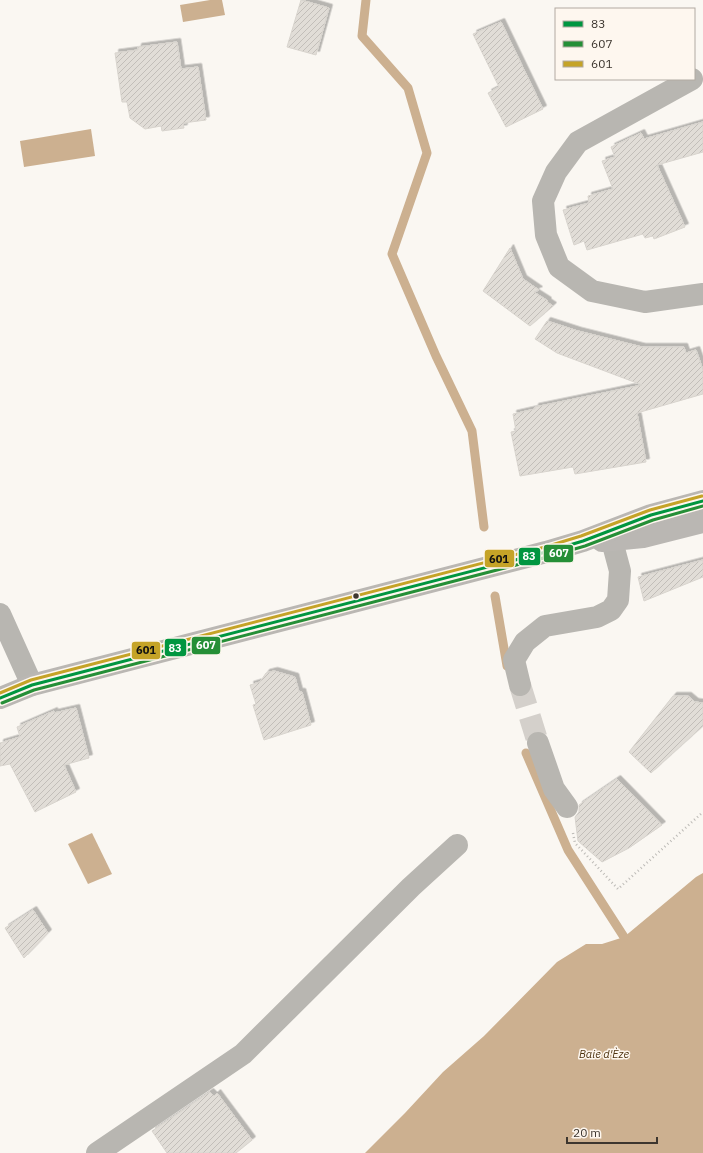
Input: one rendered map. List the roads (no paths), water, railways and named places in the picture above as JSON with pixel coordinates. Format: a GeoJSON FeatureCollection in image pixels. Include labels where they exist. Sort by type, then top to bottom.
{"type":"FeatureCollection","features":[{"type":"Feature","properties":{"kind":"main road"},"geometry":{"type":"LineString","coordinates":[[0,698],[32,685],[583,541],[651,515],[703,501]]}},
{"type":"Feature","properties":{"kind":"main road"},"geometry":{"type":"LineString","coordinates":[[583,541],[612,541],[643,537],[703,522]]}},
{"type":"Feature","properties":{"kind":"street"},"geometry":{"type":"LineString","coordinates":[[689,80],[578,142],[556,172],[543,201],[546,235],[559,267],[592,291],[646,302],[703,294]]}},
{"type":"Feature","properties":{"kind":"street"},"geometry":{"type":"LineString","coordinates":[[520,685],[514,660],[525,642],[545,626],[597,617],[611,610],[618,600],[620,571],[612,541]]}},
{"type":"Feature","properties":{"kind":"street"},"geometry":{"type":"LineString","coordinates":[[0,614],[32,685]]}},
{"type":"Feature","properties":{"kind":"street"},"geometry":{"type":"LineString","coordinates":[[538,743],[554,789],[567,807]]}},
{"type":"Feature","properties":{"kind":"street"},"geometry":{"type":"LineString","coordinates":[[97,1153],[243,1054],[411,887],[457,845]]}},
{"type":"Feature","properties":{"kind":"water"},"geometry":{"type":"Polygon","coordinates":[[[210,0],[222,0],[225,15],[183,22],[180,5],[210,0]]]}},
{"type":"Feature","properties":{"kind":"water"},"geometry":{"type":"Polygon","coordinates":[[[91,129],[95,156],[24,167],[20,141],[91,129]]]}},
{"type":"Feature","properties":{"kind":"water"},"geometry":{"type":"Polygon","coordinates":[[[92,833],[112,874],[88,884],[68,844],[92,833]]]}},
{"type":"Feature","properties":{"kind":"water","name":"Baie d'Èze"},"geometry":{"type":"Polygon","coordinates":[[[703,873],[703,1153],[365,1153],[443,1072],[484,1036],[557,962],[586,944],[602,944],[624,937],[696,877],[703,873]]]}},
{"type":"Feature","properties":{"kind":"waterway"},"geometry":{"type":"LineString","coordinates":[[366,0],[362,36],[408,88],[427,153],[392,254],[436,356],[472,431],[484,527]]}},
{"type":"Feature","properties":{"kind":"waterway"},"geometry":{"type":"LineString","coordinates":[[495,596],[507,666]]}},
{"type":"Feature","properties":{"kind":"waterway"},"geometry":{"type":"LineString","coordinates":[[526,753],[568,850],[624,937]]}},
{"type":"Feature","properties":{"kind":"tunnel"},"geometry":{"type":"LineString","coordinates":[[520,685],[538,743]]}}]}
